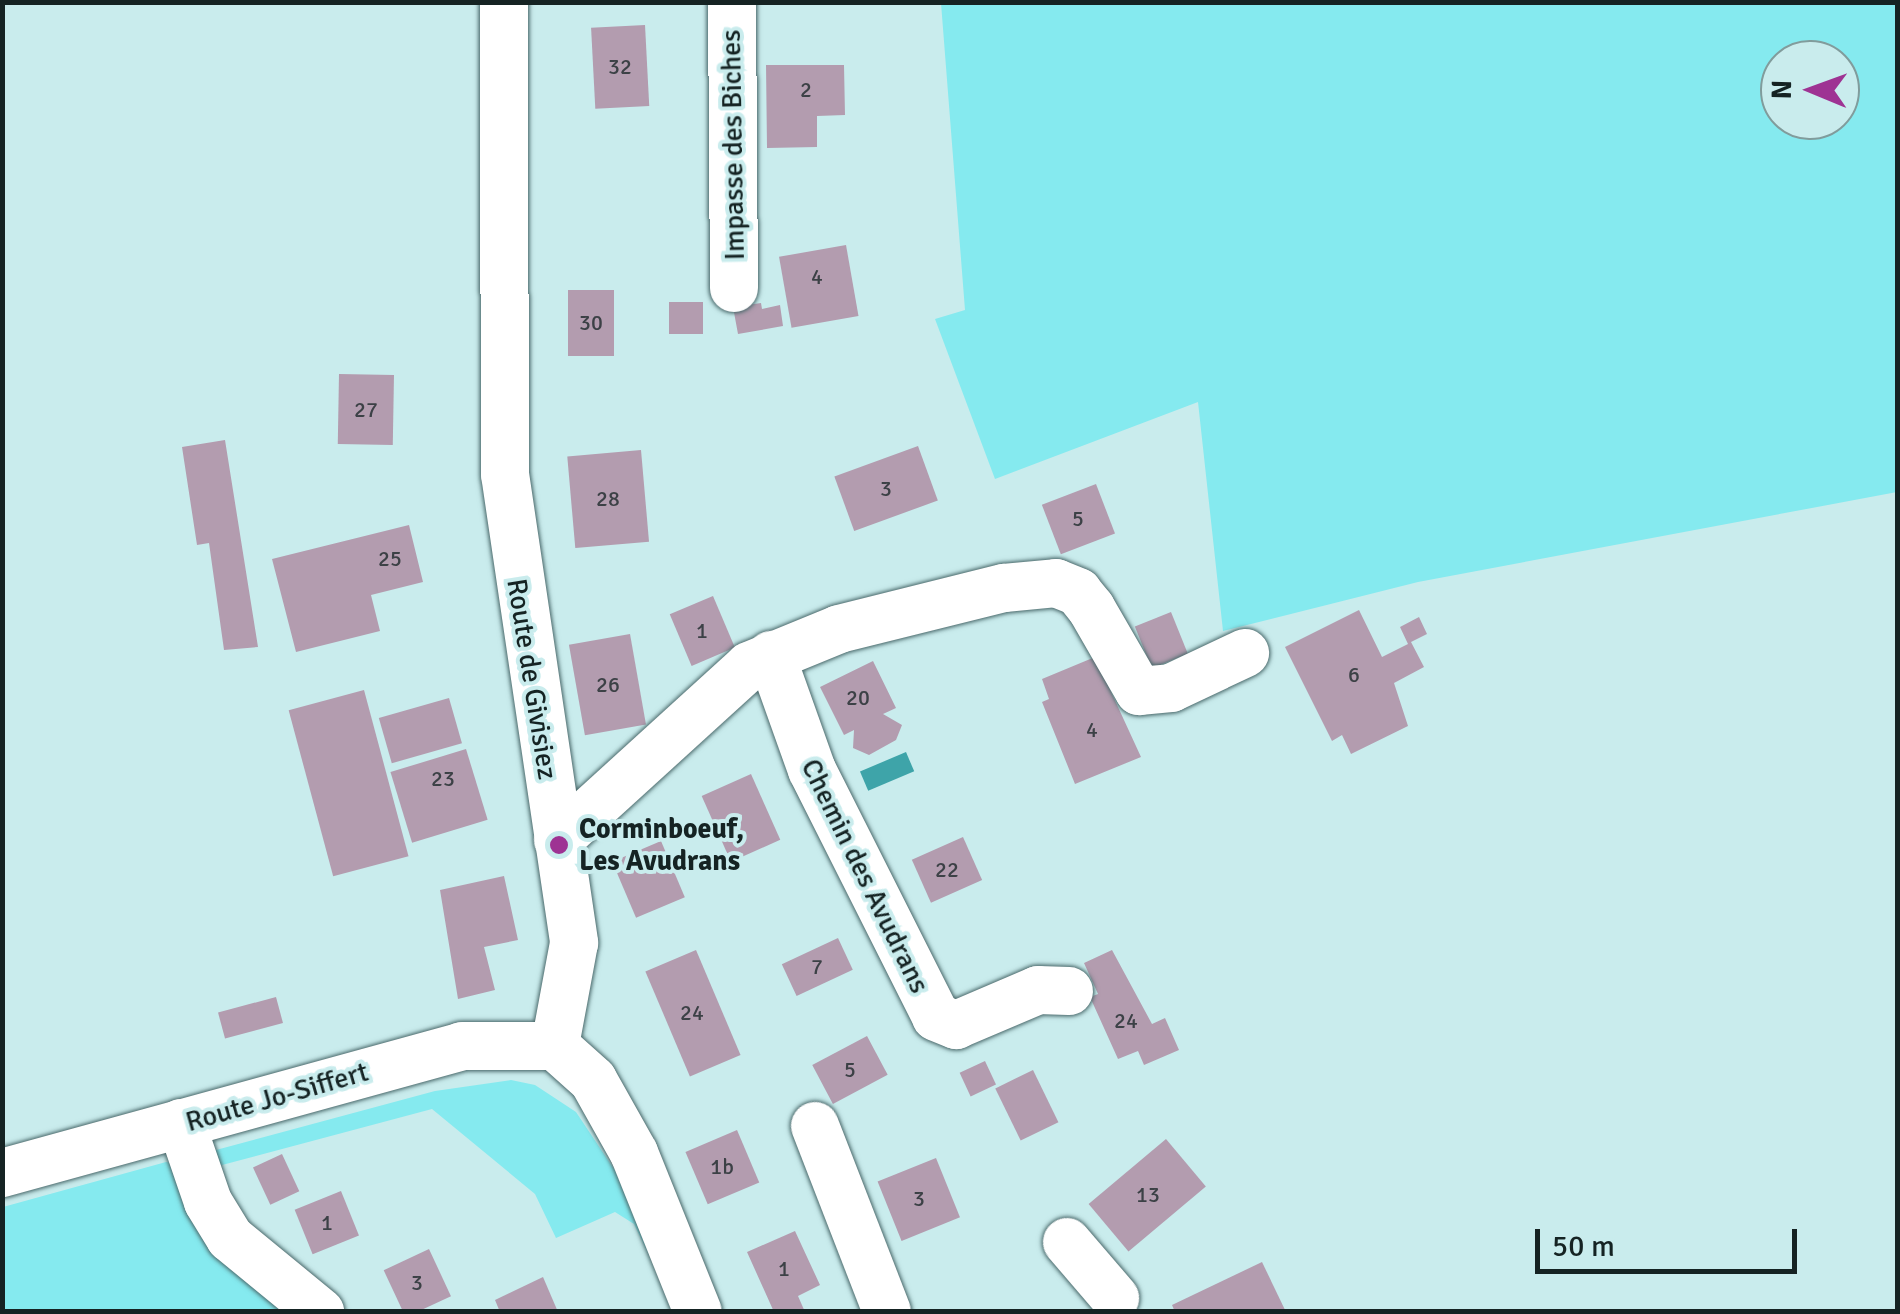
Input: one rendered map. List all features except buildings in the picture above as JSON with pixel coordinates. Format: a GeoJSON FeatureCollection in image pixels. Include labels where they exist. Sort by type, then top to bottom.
{"type":"FeatureCollection","features":[{"type":"Feature","properties":{"kind":"street","name":"Route de Givisiez"},"geometry":{"type":"LineString","coordinates":[[504,2],[505,474],[574,943],[555,1046]]}},
{"type":"Feature","properties":{"kind":"street","name":"Impasse des Biches"},"geometry":{"type":"LineString","coordinates":[[732,2],[734,288]]}},
{"type":"Feature","properties":{"kind":"street"},"geometry":{"type":"LineString","coordinates":[[558,840],[724,685],[771,655],[839,629],[1004,588],[1056,582],[1078,592],[1092,608],[1138,690],[1172,688],[1245,653]]}},
{"type":"Feature","properties":{"kind":"street","name":"Chemin des Avudrans"},"geometry":{"type":"LineString","coordinates":[[771,655],[812,770],[936,1017],[956,1025],[1038,990],[1069,990]]}},
{"type":"Feature","properties":{"kind":"street","name":"Route Jo-Siffert"},"geometry":{"type":"LineString","coordinates":[[2,1173],[462,1046],[555,1046]]}},
{"type":"Feature","properties":{"kind":"street"},"geometry":{"type":"LineString","coordinates":[[555,1046],[594,1080],[634,1153],[698,1312]]}},
{"type":"Feature","properties":{"kind":"street"},"geometry":{"type":"LineString","coordinates":[[182,1123],[208,1202],[230,1238],[320,1312]]}},
{"type":"Feature","properties":{"kind":"street"},"geometry":{"type":"LineString","coordinates":[[815,1126],[887,1312]]}},
{"type":"Feature","properties":{"kind":"street"},"geometry":{"type":"LineString","coordinates":[[1068,1242],[1106,1307]]}},
{"type":"Feature","properties":{"kind":"shaded area"},"geometry":{"type":"Polygon","coordinates":[[[941,3],[1897,3],[1897,492],[1418,582],[1223,631],[1198,402],[995,479],[935,319],[965,310],[941,3]]]}},
{"type":"Feature","properties":{"kind":"shaded area"},"geometry":{"type":"Polygon","coordinates":[[[906,752],[914,771],[868,791],[860,772],[906,752]]]}},
{"type":"Feature","properties":{"kind":"shaded area"},"geometry":{"type":"Polygon","coordinates":[[[511,1080],[535,1085],[576,1112],[616,1172],[626,1168],[676,1311],[634,1224],[615,1212],[556,1238],[535,1194],[432,1109],[207,1169],[216,1150],[435,1091],[511,1080]]]}},
{"type":"Feature","properties":{"kind":"shaded area"},"geometry":{"type":"Polygon","coordinates":[[[166,1162],[178,1164],[305,1312],[3,1312],[3,1207],[166,1162]]]}},
{"type":"Feature","properties":{"kind":"place","name":"Corminboeuf, Les Avudrans"},"geometry":{"type":"Point","coordinates":[559,845]}}]}
